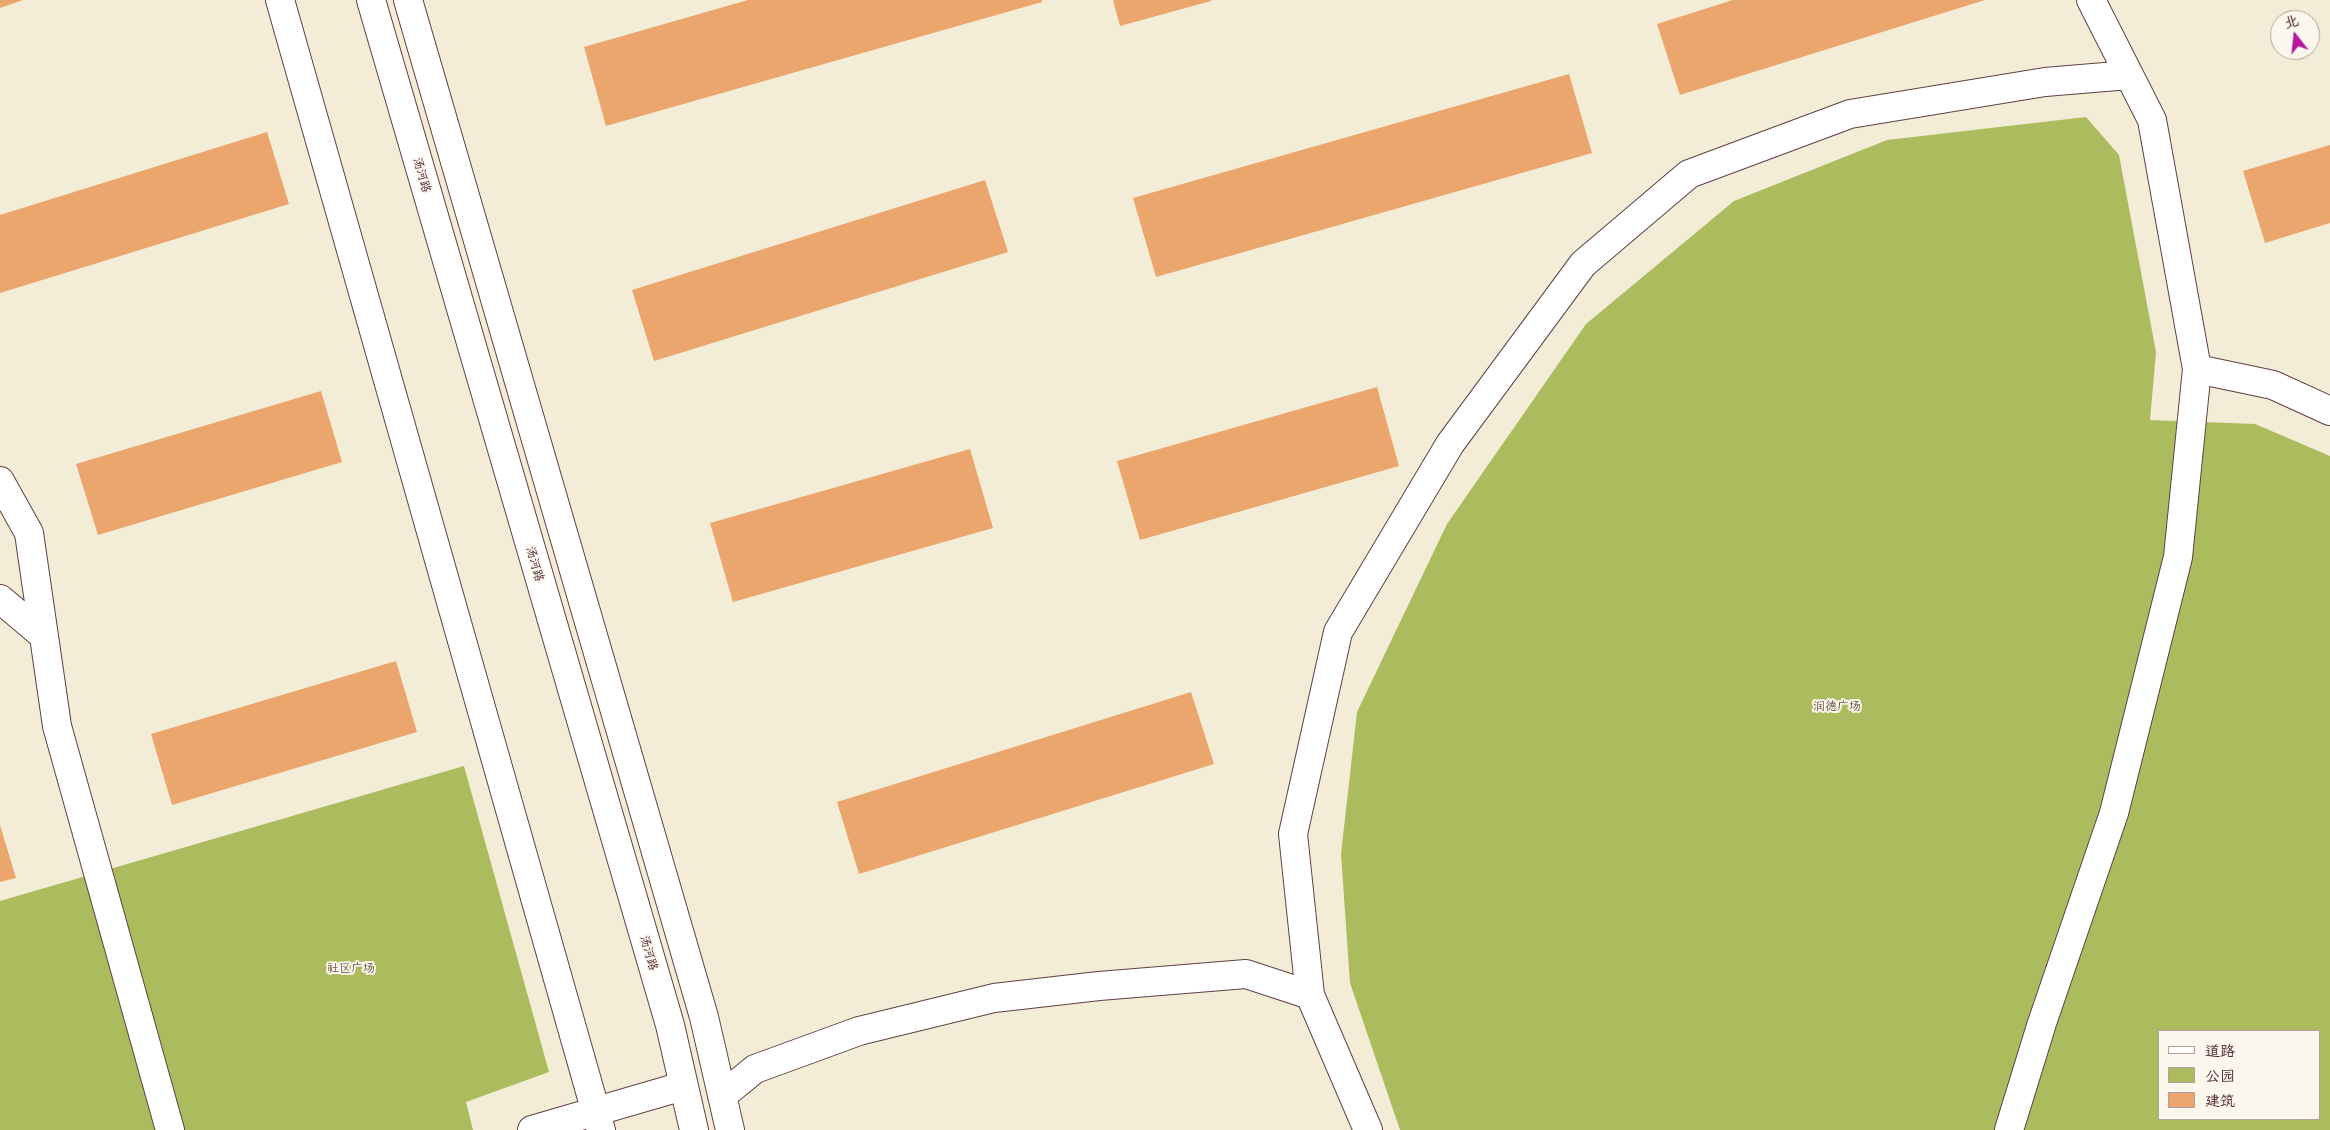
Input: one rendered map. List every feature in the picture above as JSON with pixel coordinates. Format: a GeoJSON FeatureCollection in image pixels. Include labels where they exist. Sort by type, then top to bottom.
{"type":"FeatureCollection","features":[{"type":"Feature","properties":{"kind":"street"},"geometry":{"type":"LineString","coordinates":[[280,0],[599,1121]]}},
{"type":"Feature","properties":{"kind":"street","name":"汤河路"},"geometry":{"type":"LineString","coordinates":[[371,0],[664,1006],[694,1130]]}},
{"type":"Feature","properties":{"kind":"street"},"geometry":{"type":"LineString","coordinates":[[408,0],[704,1017],[730,1130]]}},
{"type":"Feature","properties":{"kind":"street"},"geometry":{"type":"LineString","coordinates":[[2009,1130],[2042,1023],[2114,813],[2178,556],[2198,369],[2152,120],[2091,0]]}},
{"type":"Feature","properties":{"kind":"street"},"geometry":{"type":"LineString","coordinates":[[1368,1130],[1310,996],[1293,834],[1338,632],[1450,444],[1583,264],[1689,174],[1850,114],[2045,82],[2129,75]]}},
{"type":"Feature","properties":{"kind":"street"},"geometry":{"type":"LineString","coordinates":[[2198,369],[2273,385],[2330,411]]}},
{"type":"Feature","properties":{"kind":"street"},"geometry":{"type":"LineString","coordinates":[[0,482],[29,534],[58,726],[170,1130]]}},
{"type":"Feature","properties":{"kind":"street"},"geometry":{"type":"LineString","coordinates":[[0,600],[44,636]]}},
{"type":"Feature","properties":{"kind":"street"},"geometry":{"type":"LineString","coordinates":[[722,1096],[755,1069],[859,1031],[994,998],[1099,986],[1246,974],[1310,996]]}},
{"type":"Feature","properties":{"kind":"street"},"geometry":{"type":"LineString","coordinates":[[532,1130],[599,1121],[684,1086]]}},
{"type":"Feature","properties":{"kind":"green space","name":"润德广场"},"geometry":{"type":"Polygon","coordinates":[[[2086,117],[2119,155],[2156,352],[2150,420],[2255,424],[2330,456],[2330,1130],[1400,1130],[1350,983],[1341,854],[1357,712],[1447,524],[1586,324],[1734,201],[1887,140],[2086,117]]]}},
{"type":"Feature","properties":{"kind":"green space","name":"社区广场"},"geometry":{"type":"Polygon","coordinates":[[[464,766],[549,1072],[466,1102],[473,1130],[0,1130],[0,901],[464,766]]]}},
{"type":"Feature","properties":{"kind":"building"},"geometry":{"type":"Polygon","coordinates":[[[0,0],[23,0],[0,8],[0,0]]]}},
{"type":"Feature","properties":{"kind":"building"},"geometry":{"type":"Polygon","coordinates":[[[748,0],[1042,0],[1042,2],[606,126],[584,47],[748,0]]]}},
{"type":"Feature","properties":{"kind":"building"},"geometry":{"type":"Polygon","coordinates":[[[1113,0],[1211,0],[1211,1],[1120,26],[1113,0]]]}},
{"type":"Feature","properties":{"kind":"building"},"geometry":{"type":"Polygon","coordinates":[[[1733,0],[1985,0],[1680,95],[1657,24],[1733,0]]]}},
{"type":"Feature","properties":{"kind":"building"},"geometry":{"type":"Polygon","coordinates":[[[1569,74],[1592,153],[1156,277],[1133,198],[1569,74]]]}},
{"type":"Feature","properties":{"kind":"building"},"geometry":{"type":"Polygon","coordinates":[[[267,132],[289,204],[0,293],[0,215],[267,132]]]}},
{"type":"Feature","properties":{"kind":"building"},"geometry":{"type":"Polygon","coordinates":[[[2330,145],[2330,223],[2265,243],[2243,171],[2330,145]]]}},
{"type":"Feature","properties":{"kind":"building"},"geometry":{"type":"Polygon","coordinates":[[[985,180],[1008,252],[654,361],[632,290],[985,180]]]}},
{"type":"Feature","properties":{"kind":"building"},"geometry":{"type":"Polygon","coordinates":[[[1377,387],[1399,466],[1140,540],[1117,461],[1377,387]]]}},
{"type":"Feature","properties":{"kind":"building"},"geometry":{"type":"Polygon","coordinates":[[[321,391],[342,462],[98,535],[76,464],[321,391]]]}},
{"type":"Feature","properties":{"kind":"building"},"geometry":{"type":"Polygon","coordinates":[[[970,449],[993,528],[733,602],[710,523],[970,449]]]}},
{"type":"Feature","properties":{"kind":"building"},"geometry":{"type":"Polygon","coordinates":[[[396,661],[417,732],[172,805],[151,734],[396,661]]]}},
{"type":"Feature","properties":{"kind":"building"},"geometry":{"type":"Polygon","coordinates":[[[1191,692],[1214,764],[859,874],[837,802],[1191,692]]]}},
{"type":"Feature","properties":{"kind":"building"},"geometry":{"type":"Polygon","coordinates":[[[0,825],[16,878],[0,882],[0,825]]]}}]}
